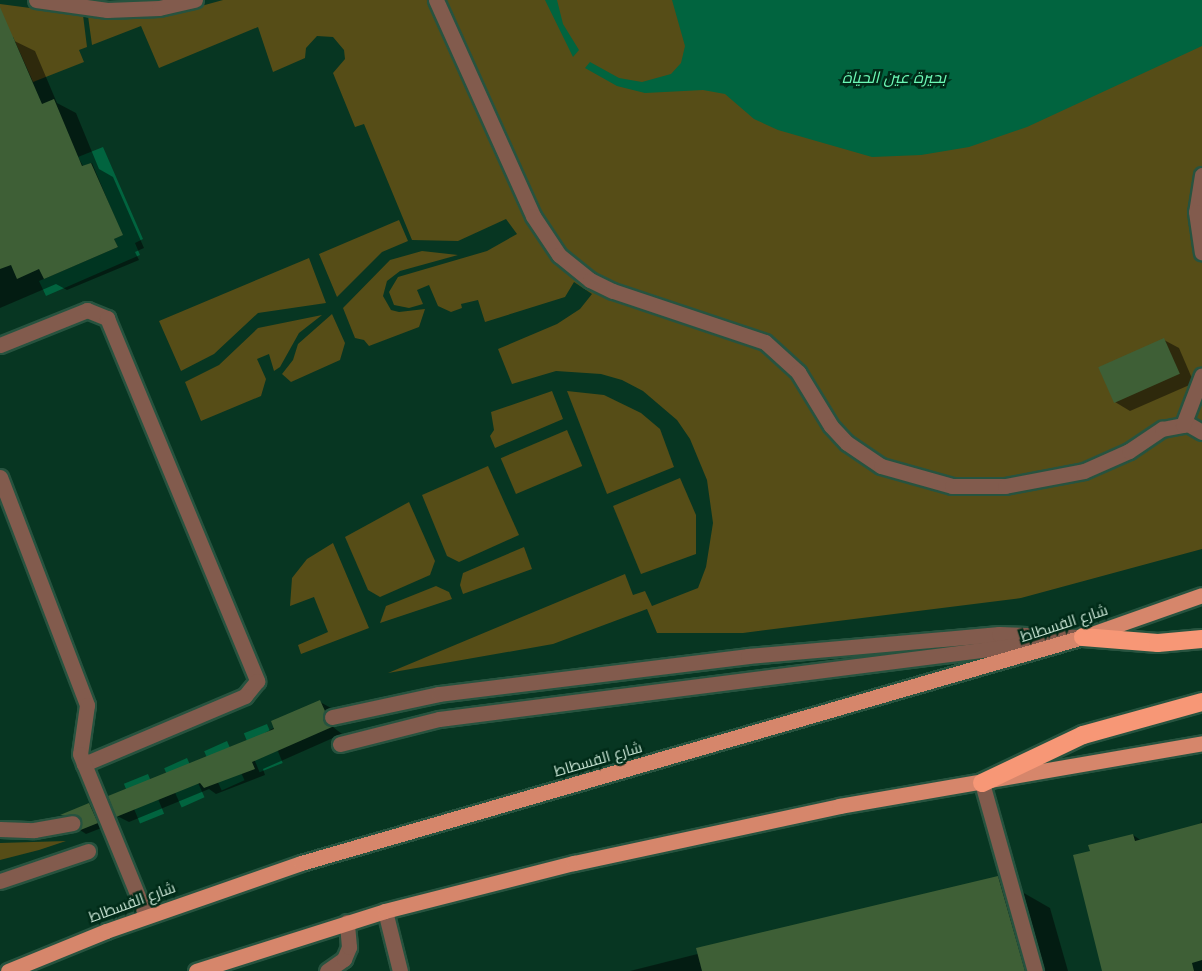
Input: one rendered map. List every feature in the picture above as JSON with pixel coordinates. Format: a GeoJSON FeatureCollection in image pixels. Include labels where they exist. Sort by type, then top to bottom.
{"type":"FeatureCollection","features":[{"type":"Feature","properties":{"kind":"highway"},"geometry":{"type":"LineString","coordinates":[[1083,637],[1158,643],[1202,639]]}},
{"type":"Feature","properties":{"kind":"highway"},"geometry":{"type":"LineString","coordinates":[[982,783],[1083,735],[1202,702]]}},
{"type":"Feature","properties":{"kind":"main road","name":"شارع الفسطاط"},"geometry":{"type":"LineString","coordinates":[[8,971],[146,916],[301,863],[1083,637],[1202,595]]}},
{"type":"Feature","properties":{"kind":"main road"},"geometry":{"type":"LineString","coordinates":[[196,971],[385,911],[706,834],[1202,743]]}},
{"type":"Feature","properties":{"kind":"street"},"geometry":{"type":"LineString","coordinates":[[36,0],[86,8],[135,10],[195,0]]}},
{"type":"Feature","properties":{"kind":"street"},"geometry":{"type":"LineString","coordinates":[[436,0],[534,216],[560,255],[590,280],[613,291],[765,342],[798,372],[831,426],[847,443],[881,466],[903,475],[952,486],[1005,486],[1084,471],[1129,451],[1162,429],[1183,425],[1202,432]]}},
{"type":"Feature","properties":{"kind":"street"},"geometry":{"type":"LineString","coordinates":[[1202,175],[1196,212],[1202,253]]}},
{"type":"Feature","properties":{"kind":"street"},"geometry":{"type":"LineString","coordinates":[[0,345],[87,310],[106,318],[257,681],[245,696],[84,764]]}},
{"type":"Feature","properties":{"kind":"street"},"geometry":{"type":"LineString","coordinates":[[1183,425],[1202,375]]}},
{"type":"Feature","properties":{"kind":"street"},"geometry":{"type":"LineString","coordinates":[[0,477],[85,696],[88,714],[79,745],[84,764],[146,916]]}},
{"type":"Feature","properties":{"kind":"street"},"geometry":{"type":"LineString","coordinates":[[332,717],[439,694],[748,656],[999,634],[1083,637]]}},
{"type":"Feature","properties":{"kind":"street"},"geometry":{"type":"LineString","coordinates":[[340,744],[439,718],[1083,637]]}},
{"type":"Feature","properties":{"kind":"street"},"geometry":{"type":"LineString","coordinates":[[982,783],[1035,971]]}},
{"type":"Feature","properties":{"kind":"street"},"geometry":{"type":"LineString","coordinates":[[0,830],[34,830],[72,823]]}},
{"type":"Feature","properties":{"kind":"street"},"geometry":{"type":"LineString","coordinates":[[0,881],[88,851]]}},
{"type":"Feature","properties":{"kind":"street"},"geometry":{"type":"LineString","coordinates":[[385,911],[400,971]]}},
{"type":"Feature","properties":{"kind":"street"},"geometry":{"type":"LineString","coordinates":[[327,971],[344,958],[349,947],[347,922]]}},
{"type":"Feature","properties":{"kind":"shaded area"},"geometry":{"type":"Polygon","coordinates":[[[223,0],[1202,0],[1202,549],[1021,598],[743,633],[657,633],[647,609],[553,644],[388,673],[625,574],[633,595],[645,591],[652,606],[698,588],[706,567],[713,523],[707,480],[690,439],[677,420],[643,391],[622,380],[601,374],[556,371],[512,384],[498,349],[557,324],[580,309],[592,294],[574,282],[565,297],[485,322],[478,300],[461,304],[462,308],[451,312],[438,306],[429,285],[417,290],[423,304],[409,308],[394,305],[389,292],[398,277],[487,251],[517,234],[506,219],[458,241],[412,240],[364,124],[355,127],[333,73],[345,59],[344,50],[333,37],[317,36],[306,48],[305,58],[273,72],[258,27],[159,68],[141,26],[92,45],[88,16],[172,14],[223,0]]]}},
{"type":"Feature","properties":{"kind":"shaded area"},"geometry":{"type":"Polygon","coordinates":[[[0,4],[83,15],[87,47],[79,50],[84,62],[33,82],[13,37],[0,33],[0,4]]]}},
{"type":"Feature","properties":{"kind":"shaded area"},"geometry":{"type":"Polygon","coordinates":[[[399,220],[408,241],[382,252],[337,297],[319,254],[399,220]]]}},
{"type":"Feature","properties":{"kind":"shaded area"},"geometry":{"type":"Polygon","coordinates":[[[422,251],[458,255],[400,271],[387,281],[383,296],[391,310],[399,312],[425,309],[419,327],[369,346],[364,340],[355,338],[343,308],[390,260],[422,251]]]}},
{"type":"Feature","properties":{"kind":"shaded area"},"geometry":{"type":"Polygon","coordinates":[[[309,258],[326,303],[258,313],[214,354],[181,371],[159,321],[309,258]]]}},
{"type":"Feature","properties":{"kind":"shaded area"},"geometry":{"type":"Polygon","coordinates":[[[332,314],[345,343],[340,360],[291,382],[282,374],[293,360],[298,344],[332,314]]]}},
{"type":"Feature","properties":{"kind":"shaded area"},"geometry":{"type":"Polygon","coordinates":[[[322,315],[299,333],[280,367],[274,371],[269,354],[257,359],[266,379],[261,396],[201,421],[185,382],[219,365],[258,328],[322,315]]]}},
{"type":"Feature","properties":{"kind":"shaded area"},"geometry":{"type":"Polygon","coordinates":[[[552,391],[563,419],[495,448],[490,436],[494,430],[491,412],[552,391]]]}},
{"type":"Feature","properties":{"kind":"shaded area"},"geometry":{"type":"Polygon","coordinates":[[[567,391],[604,395],[641,413],[660,429],[674,467],[607,494],[567,391]]]}},
{"type":"Feature","properties":{"kind":"shaded area"},"geometry":{"type":"Polygon","coordinates":[[[567,430],[582,466],[516,494],[501,458],[567,430]]]}},
{"type":"Feature","properties":{"kind":"shaded area"},"geometry":{"type":"Polygon","coordinates":[[[488,466],[519,535],[459,562],[447,556],[422,495],[488,466]]]}},
{"type":"Feature","properties":{"kind":"shaded area"},"geometry":{"type":"Polygon","coordinates":[[[680,478],[696,515],[696,554],[641,574],[613,506],[680,478]]]}},
{"type":"Feature","properties":{"kind":"shaded area"},"geometry":{"type":"Polygon","coordinates":[[[409,502],[435,561],[430,575],[380,597],[368,590],[345,537],[409,502]]]}},
{"type":"Feature","properties":{"kind":"shaded area"},"geometry":{"type":"Polygon","coordinates":[[[333,543],[369,628],[301,654],[298,645],[328,632],[314,597],[290,606],[292,578],[307,559],[333,543]]]}},
{"type":"Feature","properties":{"kind":"shaded area"},"geometry":{"type":"Polygon","coordinates":[[[524,547],[532,569],[463,594],[460,585],[463,573],[524,547]]]}},
{"type":"Feature","properties":{"kind":"shaded area"},"geometry":{"type":"Polygon","coordinates":[[[436,586],[449,592],[452,599],[380,623],[386,606],[436,586]]]}},
{"type":"Feature","properties":{"kind":"shaded area"},"geometry":{"type":"Polygon","coordinates":[[[66,841],[39,850],[0,860],[0,843],[66,841]]]}},
{"type":"Feature","properties":{"kind":"water"},"geometry":{"type":"Polygon","coordinates":[[[545,0],[557,0],[563,24],[579,50],[573,57],[545,0]]]}},
{"type":"Feature","properties":{"kind":"water","name":"بحيرة عين الحياة"},"geometry":{"type":"Polygon","coordinates":[[[672,0],[1202,0],[1202,46],[1027,127],[969,147],[921,155],[872,157],[778,130],[754,119],[725,94],[703,90],[645,93],[617,86],[585,68],[590,62],[619,78],[642,82],[671,74],[681,63],[685,46],[672,0]]]}},
{"type":"Feature","properties":{"kind":"water"},"geometry":{"type":"Polygon","coordinates":[[[103,147],[143,239],[135,243],[140,255],[46,296],[39,281],[118,247],[114,239],[122,235],[92,163],[83,166],[78,157],[103,147]]]}},
{"type":"Feature","properties":{"kind":"water"},"geometry":{"type":"Polygon","coordinates":[[[267,724],[283,763],[260,772],[244,733],[267,724]]]}},
{"type":"Feature","properties":{"kind":"water"},"geometry":{"type":"Polygon","coordinates":[[[227,741],[244,780],[222,790],[204,751],[227,741]]]}},
{"type":"Feature","properties":{"kind":"water"},"geometry":{"type":"Polygon","coordinates":[[[187,758],[204,797],[182,807],[164,768],[187,758]]]}},
{"type":"Feature","properties":{"kind":"water"},"geometry":{"type":"Polygon","coordinates":[[[148,774],[164,814],[140,824],[124,784],[148,774]]]}},
{"type":"Feature","properties":{"kind":"building"},"geometry":{"type":"Polygon","coordinates":[[[0,7],[42,104],[54,99],[82,166],[91,163],[123,235],[114,239],[118,247],[44,279],[39,269],[17,279],[11,265],[0,269],[0,7]]]}},
{"type":"Feature","properties":{"kind":"building"},"geometry":{"type":"Polygon","coordinates":[[[1164,338],[1180,374],[1114,403],[1098,367],[1164,338]]]}},
{"type":"Feature","properties":{"kind":"building"},"geometry":{"type":"Polygon","coordinates":[[[320,700],[325,711],[323,720],[332,727],[252,762],[255,769],[204,788],[200,783],[116,817],[108,796],[274,729],[271,721],[320,700]]]}},
{"type":"Feature","properties":{"kind":"building"},"geometry":{"type":"Polygon","coordinates":[[[89,803],[98,823],[78,831],[79,816],[60,815],[89,803]]]}},
{"type":"Feature","properties":{"kind":"building"},"geometry":{"type":"Polygon","coordinates":[[[1202,823],[1202,960],[1192,963],[1194,971],[1102,971],[1073,855],[1090,851],[1088,845],[1133,834],[1135,841],[1202,823]]]}},
{"type":"Feature","properties":{"kind":"building"},"geometry":{"type":"Polygon","coordinates":[[[998,876],[1025,971],[702,971],[696,948],[998,876]]]}}]}
